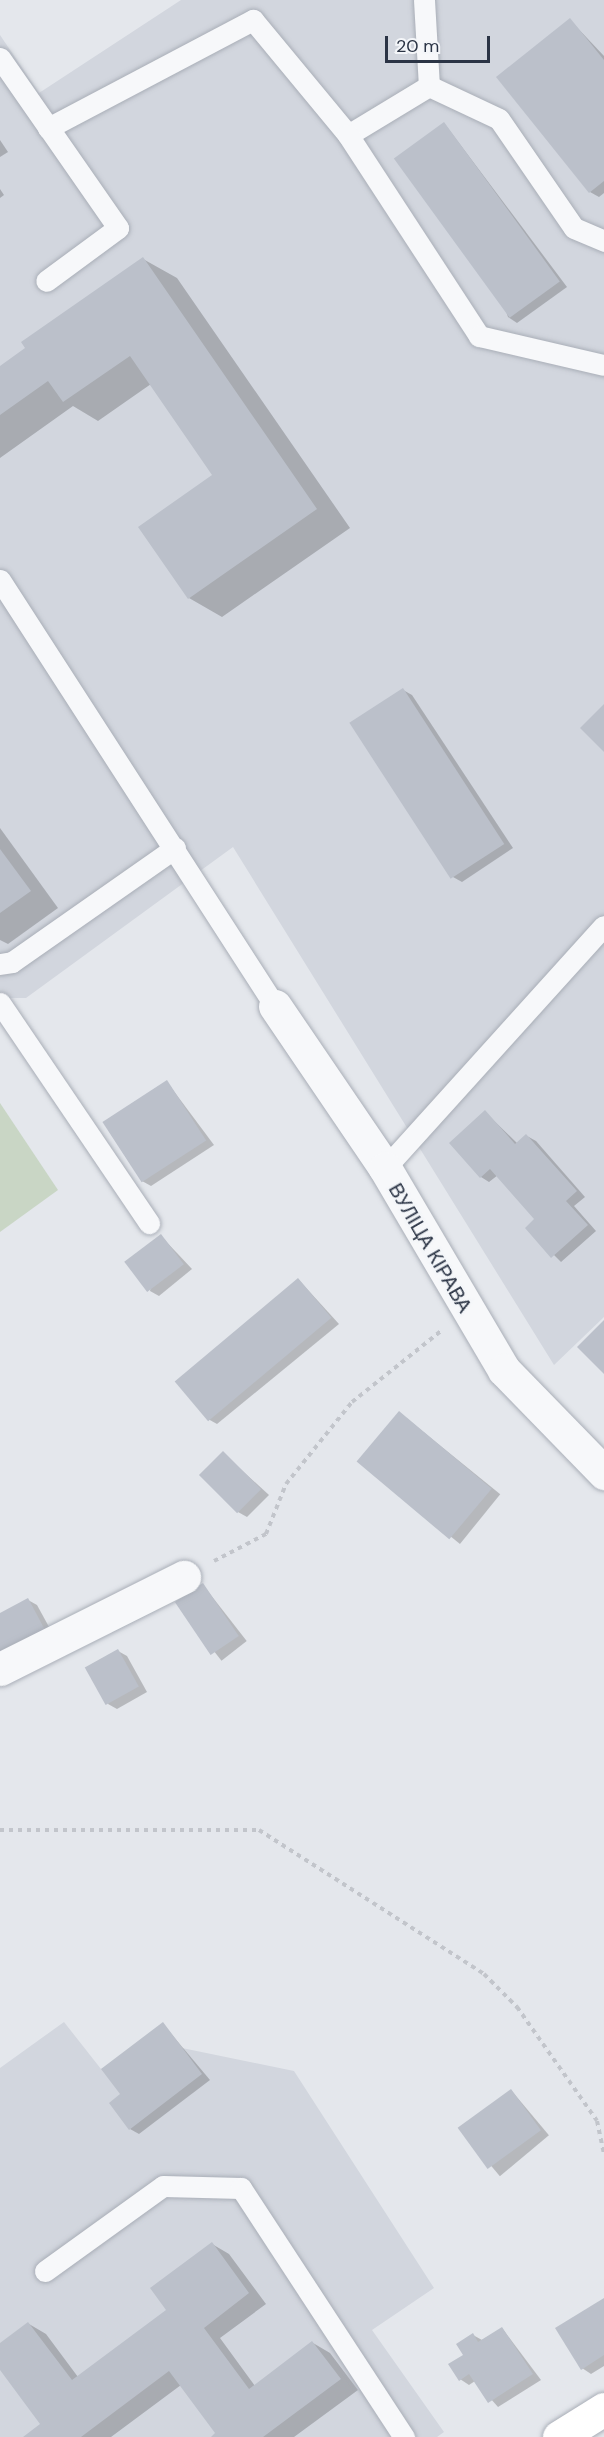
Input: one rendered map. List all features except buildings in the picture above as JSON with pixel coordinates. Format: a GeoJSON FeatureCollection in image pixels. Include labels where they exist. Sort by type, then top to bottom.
{"type":"FeatureCollection","features":[{"type":"Feature","properties":{"kind":"main road"},"geometry":{"type":"LineString","coordinates":[[559,2437],[604,2409]]}},
{"type":"Feature","properties":{"kind":"street","name":"ВУЛІЦА КІРАВА"},"geometry":{"type":"LineString","coordinates":[[275,1006],[385,1168],[465,1311],[504,1370],[604,1473]]}},
{"type":"Feature","properties":{"kind":"street"},"geometry":{"type":"LineString","coordinates":[[0,1668],[184,1577]]}},
{"type":"Feature","properties":{"kind":"lane"},"geometry":{"type":"LineString","coordinates":[[424,0],[429,86]]}},
{"type":"Feature","properties":{"kind":"lane"},"geometry":{"type":"LineString","coordinates":[[48,128],[253,20],[348,135],[479,336],[604,365]]}},
{"type":"Feature","properties":{"kind":"lane"},"geometry":{"type":"LineString","coordinates":[[0,58],[118,228],[46,281]]}},
{"type":"Feature","properties":{"kind":"lane"},"geometry":{"type":"LineString","coordinates":[[348,135],[429,86]]}},
{"type":"Feature","properties":{"kind":"lane"},"geometry":{"type":"LineString","coordinates":[[429,86],[499,119],[574,228],[604,242]]}},
{"type":"Feature","properties":{"kind":"lane"},"geometry":{"type":"LineString","coordinates":[[0,580],[275,1006]]}},
{"type":"Feature","properties":{"kind":"lane"},"geometry":{"type":"LineString","coordinates":[[0,964],[12,962],[174,848]]}},
{"type":"Feature","properties":{"kind":"lane"},"geometry":{"type":"LineString","coordinates":[[385,1168],[604,926]]}},
{"type":"Feature","properties":{"kind":"lane"},"geometry":{"type":"LineString","coordinates":[[0,1003],[148,1223]]}},
{"type":"Feature","properties":{"kind":"lane"},"geometry":{"type":"LineString","coordinates":[[45,2271],[163,2186],[241,2188],[404,2437]]}},
{"type":"Feature","properties":{"kind":"path"},"geometry":{"type":"LineString","coordinates":[[184,1577],[266,1534],[286,1484],[352,1402],[465,1311]]}},
{"type":"Feature","properties":{"kind":"path"},"geometry":{"type":"LineString","coordinates":[[0,1830],[259,1830],[484,1974],[517,2007],[597,2121],[604,2153]]}},
{"type":"Feature","properties":{"kind":"shaded area"},"geometry":{"type":"Polygon","coordinates":[[[181,0],[604,0],[604,1317],[554,1365],[233,847],[26,998],[0,998],[0,35],[39,93],[181,0]]]}},
{"type":"Feature","properties":{"kind":"shaded area"},"geometry":{"type":"Polygon","coordinates":[[[64,2022],[101,2069],[182,2048],[294,2071],[434,2288],[372,2330],[444,2432],[437,2437],[0,2437],[0,2068],[64,2022]]]}},
{"type":"Feature","properties":{"kind":"green space"},"geometry":{"type":"Polygon","coordinates":[[[0,1103],[58,1190],[0,1232],[0,1103]]]}}]}
